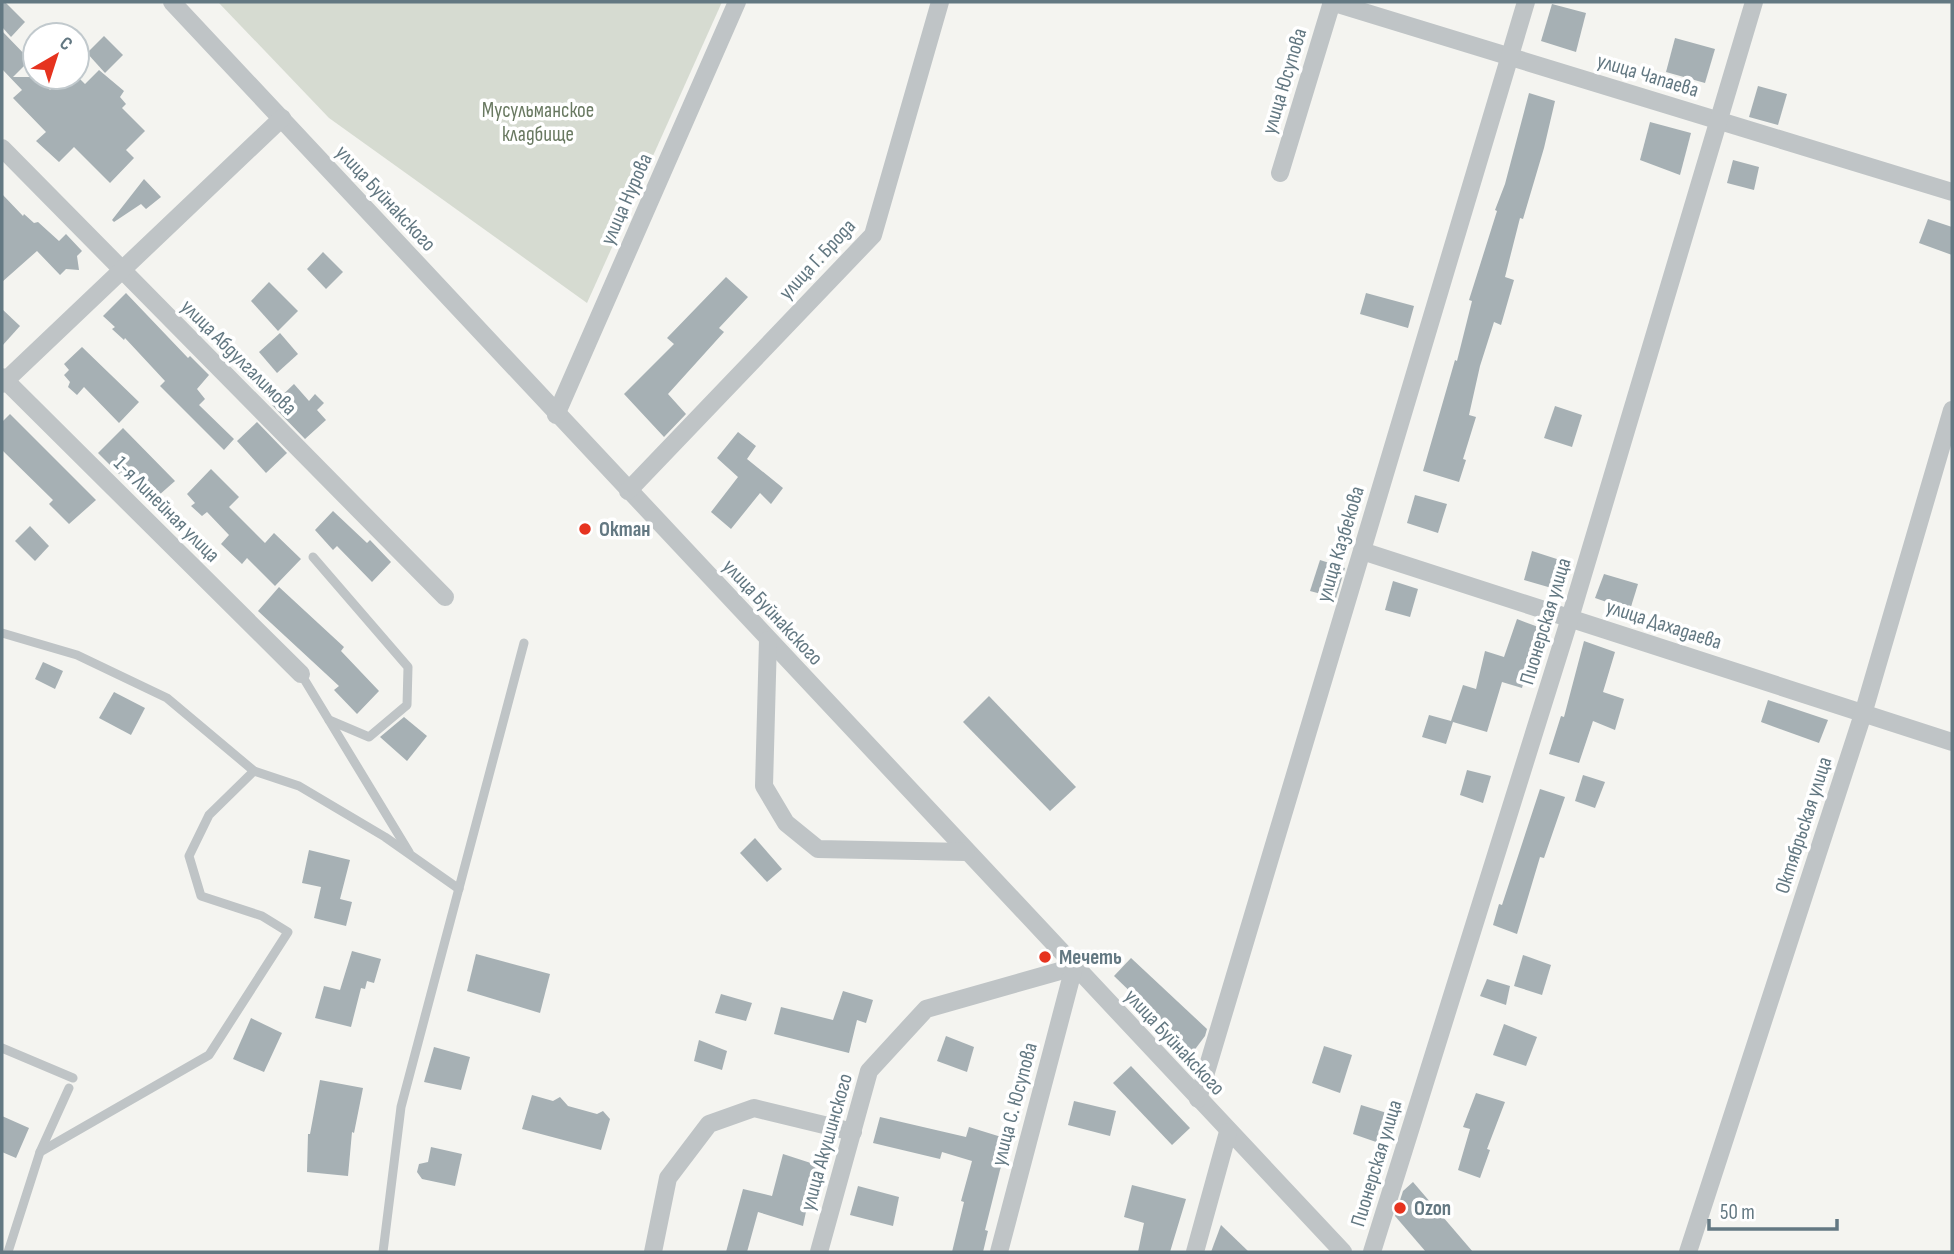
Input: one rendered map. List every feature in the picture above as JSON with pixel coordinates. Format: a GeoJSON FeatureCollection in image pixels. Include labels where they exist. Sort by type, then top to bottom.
{"type":"FeatureCollection","features":[{"type":"Feature","properties":{"kind":"street","name":"улица Буйнакского"},"geometry":{"type":"LineString","coordinates":[[172,2],[556,415],[1343,1252]]}},
{"type":"Feature","properties":{"kind":"street","name":"улица Нурова"},"geometry":{"type":"LineString","coordinates":[[556,415],[737,2]]}},
{"type":"Feature","properties":{"kind":"street","name":"улица Г. Брода"},"geometry":{"type":"LineString","coordinates":[[628,491],[873,235],[940,2]]}},
{"type":"Feature","properties":{"kind":"street","name":"улица Чапаева"},"geometry":{"type":"LineString","coordinates":[[1331,2],[1952,192]]}},
{"type":"Feature","properties":{"kind":"street","name":"улица Юсупова"},"geometry":{"type":"LineString","coordinates":[[1280,173],[1331,2]]}},
{"type":"Feature","properties":{"kind":"street","name":"улица Казбекова"},"geometry":{"type":"LineString","coordinates":[[1198,1099],[1526,2]]}},
{"type":"Feature","properties":{"kind":"street","name":"Пионерская улица"},"geometry":{"type":"LineString","coordinates":[[1372,1252],[1570,618],[1755,2]]}},
{"type":"Feature","properties":{"kind":"street"},"geometry":{"type":"LineString","coordinates":[[3,381],[282,118]]}},
{"type":"Feature","properties":{"kind":"street","name":"улица Абдулгалимова"},"geometry":{"type":"LineString","coordinates":[[2,148],[445,597]]}},
{"type":"Feature","properties":{"kind":"street","name":"1-я Линейная улица"},"geometry":{"type":"LineString","coordinates":[[3,381],[301,674]]}},
{"type":"Feature","properties":{"kind":"street","name":"Октябрьская улица"},"geometry":{"type":"LineString","coordinates":[[1688,1252],[1863,714],[1952,410]]}},
{"type":"Feature","properties":{"kind":"street","name":"улица Дахадаева"},"geometry":{"type":"LineString","coordinates":[[1362,551],[1952,742]]}},
{"type":"Feature","properties":{"kind":"street"},"geometry":{"type":"LineString","coordinates":[[768,640],[764,786],[786,823],[818,849],[966,852]]}},
{"type":"Feature","properties":{"kind":"street","name":"улица Акушинского"},"geometry":{"type":"LineString","coordinates":[[819,1252],[869,1071],[926,1009],[1074,967]]}},
{"type":"Feature","properties":{"kind":"street","name":"улица С. Юсупова"},"geometry":{"type":"LineString","coordinates":[[999,1252],[1074,967]]}},
{"type":"Feature","properties":{"kind":"street"},"geometry":{"type":"LineString","coordinates":[[653,1252],[668,1178],[709,1124],[754,1108],[853,1132]]}},
{"type":"Feature","properties":{"kind":"street"},"geometry":{"type":"LineString","coordinates":[[1195,1252],[1228,1132]]}},
{"type":"Feature","properties":{"kind":"lane"},"geometry":{"type":"LineString","coordinates":[[313,557],[408,667],[407,705],[369,737],[329,720]]}},
{"type":"Feature","properties":{"kind":"lane"},"geometry":{"type":"LineString","coordinates":[[2,633],[77,655],[167,698],[254,771],[299,786],[411,855],[459,889]]}},
{"type":"Feature","properties":{"kind":"lane"},"geometry":{"type":"LineString","coordinates":[[383,1252],[401,1107],[524,643]]}},
{"type":"Feature","properties":{"kind":"lane"},"geometry":{"type":"LineString","coordinates":[[301,674],[411,855]]}},
{"type":"Feature","properties":{"kind":"lane"},"geometry":{"type":"LineString","coordinates":[[40,1152],[209,1055],[288,932],[262,915],[201,896],[189,856],[209,815],[254,771]]}},
{"type":"Feature","properties":{"kind":"lane"},"geometry":{"type":"LineString","coordinates":[[2,1048],[73,1078]]}},
{"type":"Feature","properties":{"kind":"lane"},"geometry":{"type":"LineString","coordinates":[[8,1252],[40,1152],[69,1088]]}},
{"type":"Feature","properties":{"kind":"green space","name":"Мусульманское кладбище"},"geometry":{"type":"Polygon","coordinates":[[[218,2],[722,2],[587,303],[329,118],[218,2]]]}},
{"type":"Feature","properties":{"kind":"building"},"geometry":{"type":"Polygon","coordinates":[[[2,2],[5,2],[24,21],[21,21],[21,26],[11,37],[2,27],[2,2]]]}},
{"type":"Feature","properties":{"kind":"building"},"geometry":{"type":"Polygon","coordinates":[[[1552,4],[1586,13],[1576,52],[1541,41],[1552,4]]]}},
{"type":"Feature","properties":{"kind":"building"},"geometry":{"type":"Polygon","coordinates":[[[2,31],[21,51],[21,69],[13,77],[21,77],[21,89],[2,69],[2,31]]]}},
{"type":"Feature","properties":{"kind":"building"},"geometry":{"type":"Polygon","coordinates":[[[104,36],[123,55],[105,73],[91,57],[91,49],[104,36]]]}},
{"type":"Feature","properties":{"kind":"building"},"geometry":{"type":"Polygon","coordinates":[[[1675,38],[1715,49],[1705,83],[1666,72],[1675,38]]]}},
{"type":"Feature","properties":{"kind":"building"},"geometry":{"type":"Polygon","coordinates":[[[99,70],[124,91],[120,97],[126,104],[122,108],[145,131],[126,150],[134,158],[110,183],[74,147],[59,162],[36,141],[46,132],[13,98],[21,91],[91,91],[91,78],[99,70]]]}},
{"type":"Feature","properties":{"kind":"building"},"geometry":{"type":"Polygon","coordinates":[[[1758,86],[1787,94],[1778,125],[1749,117],[1758,86]]]}},
{"type":"Feature","properties":{"kind":"building"},"geometry":{"type":"Polygon","coordinates":[[[1529,93],[1555,101],[1544,148],[1523,219],[1520,218],[1505,277],[1514,280],[1501,325],[1494,322],[1480,366],[1469,415],[1476,417],[1459,482],[1423,471],[1455,360],[1457,361],[1472,301],[1469,300],[1505,184],[1529,93]]]}},
{"type":"Feature","properties":{"kind":"building"},"geometry":{"type":"Polygon","coordinates":[[[1650,122],[1691,133],[1680,175],[1640,160],[1650,122]]]}},
{"type":"Feature","properties":{"kind":"building"},"geometry":{"type":"Polygon","coordinates":[[[1733,160],[1759,167],[1754,190],[1727,183],[1733,160]]]}},
{"type":"Feature","properties":{"kind":"building"},"geometry":{"type":"Polygon","coordinates":[[[144,179],[161,197],[146,209],[141,204],[114,222],[112,220],[144,179]]]}},
{"type":"Feature","properties":{"kind":"building"},"geometry":{"type":"Polygon","coordinates":[[[2,194],[23,216],[24,214],[34,223],[38,222],[59,241],[66,234],[82,251],[77,256],[79,270],[66,269],[60,275],[37,251],[2,282],[2,194]]]}},
{"type":"Feature","properties":{"kind":"building"},"geometry":{"type":"Polygon","coordinates":[[[1928,219],[1952,227],[1952,255],[1919,243],[1928,219]]]}},
{"type":"Feature","properties":{"kind":"building"},"geometry":{"type":"Polygon","coordinates":[[[323,252],[343,272],[326,289],[307,269],[323,252]]]}},
{"type":"Feature","properties":{"kind":"building"},"geometry":{"type":"Polygon","coordinates":[[[726,277],[748,297],[719,328],[724,332],[668,394],[686,414],[664,437],[624,394],[674,344],[667,338],[726,277]]]}},
{"type":"Feature","properties":{"kind":"building"},"geometry":{"type":"Polygon","coordinates":[[[269,282],[298,311],[278,331],[251,301],[269,282]]]}},
{"type":"Feature","properties":{"kind":"building"},"geometry":{"type":"Polygon","coordinates":[[[126,293],[188,358],[190,356],[209,375],[197,389],[205,399],[199,405],[234,439],[224,450],[160,386],[165,381],[125,338],[124,340],[112,329],[115,327],[103,316],[126,293]]]}},
{"type":"Feature","properties":{"kind":"building"},"geometry":{"type":"Polygon","coordinates":[[[1366,293],[1414,306],[1408,328],[1360,314],[1366,293]]]}},
{"type":"Feature","properties":{"kind":"building"},"geometry":{"type":"Polygon","coordinates":[[[2,309],[20,326],[2,346],[2,309]]]}},
{"type":"Feature","properties":{"kind":"building"},"geometry":{"type":"Polygon","coordinates":[[[280,333],[298,354],[277,373],[259,352],[280,333]]]}},
{"type":"Feature","properties":{"kind":"building"},"geometry":{"type":"Polygon","coordinates":[[[82,347],[139,402],[119,423],[84,387],[77,395],[68,387],[70,382],[64,375],[69,370],[64,364],[82,347]]]}},
{"type":"Feature","properties":{"kind":"building"},"geometry":{"type":"Polygon","coordinates":[[[294,384],[309,401],[315,394],[324,403],[317,410],[326,420],[305,439],[272,405],[294,384]]]}},
{"type":"Feature","properties":{"kind":"building"},"geometry":{"type":"Polygon","coordinates":[[[1555,406],[1582,415],[1572,447],[1544,438],[1555,406]]]}},
{"type":"Feature","properties":{"kind":"building"},"geometry":{"type":"Polygon","coordinates":[[[10,414],[96,500],[69,524],[49,504],[53,500],[2,450],[2,422],[10,414]]]}},
{"type":"Feature","properties":{"kind":"building"},"geometry":{"type":"Polygon","coordinates":[[[257,422],[287,453],[266,473],[237,441],[257,422]]]}},
{"type":"Feature","properties":{"kind":"building"},"geometry":{"type":"Polygon","coordinates":[[[123,428],[175,481],[150,503],[121,472],[119,474],[98,453],[123,428]]]}},
{"type":"Feature","properties":{"kind":"building"},"geometry":{"type":"Polygon","coordinates":[[[738,432],[756,446],[747,459],[783,488],[771,504],[760,493],[731,529],[711,512],[738,477],[717,458],[738,432]]]}},
{"type":"Feature","properties":{"kind":"building"},"geometry":{"type":"Polygon","coordinates":[[[211,469],[239,497],[229,507],[265,543],[274,533],[301,559],[275,586],[247,558],[242,564],[221,544],[229,535],[207,512],[202,516],[191,506],[195,503],[187,494],[211,469]]]}},
{"type":"Feature","properties":{"kind":"building"},"geometry":{"type":"Polygon","coordinates":[[[1415,495],[1447,504],[1438,533],[1407,523],[1415,495]]]}},
{"type":"Feature","properties":{"kind":"building"},"geometry":{"type":"Polygon","coordinates":[[[333,511],[367,543],[370,540],[391,562],[372,582],[337,546],[333,550],[315,530],[333,511]]]}},
{"type":"Feature","properties":{"kind":"building"},"geometry":{"type":"Polygon","coordinates":[[[30,526],[49,546],[35,561],[15,541],[30,526]]]}},
{"type":"Feature","properties":{"kind":"building"},"geometry":{"type":"Polygon","coordinates":[[[1532,551],[1563,561],[1555,589],[1524,580],[1532,551]]]}},
{"type":"Feature","properties":{"kind":"building"},"geometry":{"type":"Polygon","coordinates":[[[1320,560],[1345,568],[1336,598],[1310,591],[1320,560]]]}},
{"type":"Feature","properties":{"kind":"building"},"geometry":{"type":"Polygon","coordinates":[[[1604,574],[1638,584],[1630,610],[1595,598],[1604,574]]]}},
{"type":"Feature","properties":{"kind":"building"},"geometry":{"type":"Polygon","coordinates":[[[1393,581],[1418,589],[1410,617],[1385,610],[1393,581]]]}},
{"type":"Feature","properties":{"kind":"building"},"geometry":{"type":"Polygon","coordinates":[[[279,587],[344,647],[341,651],[379,691],[357,714],[334,690],[339,686],[258,611],[279,587]]]}},
{"type":"Feature","properties":{"kind":"building"},"geometry":{"type":"Polygon","coordinates":[[[1517,619],[1541,628],[1533,646],[1522,688],[1502,682],[1487,732],[1453,722],[1446,744],[1422,737],[1429,715],[1451,721],[1463,685],[1476,689],[1485,651],[1504,657],[1517,619]]]}},
{"type":"Feature","properties":{"kind":"building"},"geometry":{"type":"Polygon","coordinates":[[[1584,641],[1615,652],[1603,692],[1624,699],[1615,730],[1593,721],[1579,763],[1549,754],[1561,716],[1564,717],[1584,641]]]}},
{"type":"Feature","properties":{"kind":"building"},"geometry":{"type":"Polygon","coordinates":[[[43,662],[63,671],[55,689],[35,679],[43,662]]]}},
{"type":"Feature","properties":{"kind":"building"},"geometry":{"type":"Polygon","coordinates":[[[114,692],[145,708],[131,735],[99,718],[114,692]]]}},
{"type":"Feature","properties":{"kind":"building"},"geometry":{"type":"Polygon","coordinates":[[[989,696],[1076,787],[1050,811],[963,722],[989,696]]]}},
{"type":"Feature","properties":{"kind":"building"},"geometry":{"type":"Polygon","coordinates":[[[1768,700],[1828,720],[1819,743],[1761,722],[1768,700]]]}},
{"type":"Feature","properties":{"kind":"building"},"geometry":{"type":"Polygon","coordinates":[[[404,717],[427,736],[407,761],[380,737],[404,717]]]}},
{"type":"Feature","properties":{"kind":"building"},"geometry":{"type":"Polygon","coordinates":[[[1467,770],[1491,776],[1483,803],[1460,795],[1467,770]]]}},
{"type":"Feature","properties":{"kind":"building"},"geometry":{"type":"Polygon","coordinates":[[[1583,775],[1605,782],[1595,808],[1575,801],[1583,775]]]}},
{"type":"Feature","properties":{"kind":"building"},"geometry":{"type":"Polygon","coordinates":[[[1540,789],[1565,797],[1544,858],[1540,857],[1517,934],[1493,925],[1540,789]]]}},
{"type":"Feature","properties":{"kind":"building"},"geometry":{"type":"Polygon","coordinates":[[[755,838],[782,869],[767,882],[740,853],[755,838]]]}},
{"type":"Feature","properties":{"kind":"building"},"geometry":{"type":"Polygon","coordinates":[[[309,850],[350,860],[340,899],[352,902],[346,926],[314,918],[321,887],[302,883],[309,850]]]}},
{"type":"Feature","properties":{"kind":"building"},"geometry":{"type":"Polygon","coordinates":[[[352,951],[381,959],[374,983],[367,981],[365,989],[361,988],[351,1027],[315,1018],[324,986],[340,990],[352,951]]]}},
{"type":"Feature","properties":{"kind":"building"},"geometry":{"type":"Polygon","coordinates":[[[476,954],[550,974],[540,1013],[467,991],[476,954]]]}},
{"type":"Feature","properties":{"kind":"building"},"geometry":{"type":"Polygon","coordinates":[[[1523,955],[1551,965],[1542,995],[1514,986],[1523,955]]]}},
{"type":"Feature","properties":{"kind":"building"},"geometry":{"type":"Polygon","coordinates":[[[1131,958],[1207,1029],[1193,1052],[1114,976],[1131,958]]]}},
{"type":"Feature","properties":{"kind":"building"},"geometry":{"type":"Polygon","coordinates":[[[1487,979],[1510,986],[1506,1005],[1480,996],[1487,979]]]}},
{"type":"Feature","properties":{"kind":"building"},"geometry":{"type":"Polygon","coordinates":[[[843,991],[873,1000],[866,1023],[857,1020],[849,1053],[774,1034],[781,1007],[833,1020],[843,991]]]}},
{"type":"Feature","properties":{"kind":"building"},"geometry":{"type":"Polygon","coordinates":[[[721,994],[752,1003],[746,1021],[715,1013],[721,994]]]}},
{"type":"Feature","properties":{"kind":"building"},"geometry":{"type":"Polygon","coordinates":[[[251,1018],[282,1033],[264,1072],[233,1059],[251,1018]]]}},
{"type":"Feature","properties":{"kind":"building"},"geometry":{"type":"Polygon","coordinates":[[[1504,1024],[1537,1037],[1526,1066],[1493,1055],[1504,1024]]]}},
{"type":"Feature","properties":{"kind":"building"},"geometry":{"type":"Polygon","coordinates":[[[946,1036],[974,1047],[967,1072],[937,1061],[946,1036]]]}},
{"type":"Feature","properties":{"kind":"building"},"geometry":{"type":"Polygon","coordinates":[[[699,1040],[727,1051],[722,1070],[694,1061],[699,1040]]]}},
{"type":"Feature","properties":{"kind":"building"},"geometry":{"type":"Polygon","coordinates":[[[1324,1046],[1352,1055],[1340,1093],[1312,1083],[1324,1046]]]}},
{"type":"Feature","properties":{"kind":"building"},"geometry":{"type":"Polygon","coordinates":[[[434,1047],[470,1057],[461,1090],[424,1082],[434,1047]]]}},
{"type":"Feature","properties":{"kind":"building"},"geometry":{"type":"Polygon","coordinates":[[[1131,1066],[1190,1128],[1172,1145],[1113,1083],[1131,1066]]]}},
{"type":"Feature","properties":{"kind":"building"},"geometry":{"type":"Polygon","coordinates":[[[320,1080],[363,1088],[354,1133],[352,1132],[348,1176],[307,1172],[308,1134],[320,1080]]]}},
{"type":"Feature","properties":{"kind":"building"},"geometry":{"type":"Polygon","coordinates":[[[1476,1093],[1505,1102],[1487,1149],[1490,1150],[1480,1178],[1458,1170],[1470,1129],[1463,1127],[1476,1093]]]}},
{"type":"Feature","properties":{"kind":"building"},"geometry":{"type":"Polygon","coordinates":[[[532,1095],[553,1101],[560,1097],[568,1106],[597,1114],[603,1111],[610,1119],[601,1150],[522,1129],[532,1095]]]}},
{"type":"Feature","properties":{"kind":"building"},"geometry":{"type":"Polygon","coordinates":[[[1074,1101],[1116,1111],[1110,1136],[1068,1125],[1074,1101]]]}},
{"type":"Feature","properties":{"kind":"building"},"geometry":{"type":"Polygon","coordinates":[[[1361,1105],[1387,1113],[1379,1143],[1353,1134],[1361,1105]]]}},
{"type":"Feature","properties":{"kind":"building"},"geometry":{"type":"Polygon","coordinates":[[[2,1116],[29,1128],[16,1158],[2,1152],[2,1116]]]}},
{"type":"Feature","properties":{"kind":"building"},"geometry":{"type":"Polygon","coordinates":[[[880,1117],[966,1137],[969,1127],[1011,1140],[1000,1170],[985,1230],[988,1231],[983,1252],[952,1252],[964,1202],[961,1201],[972,1161],[942,1152],[940,1159],[873,1143],[880,1117]]]}},
{"type":"Feature","properties":{"kind":"building"},"geometry":{"type":"Polygon","coordinates":[[[431,1147],[462,1154],[455,1186],[422,1179],[417,1172],[419,1164],[428,1162],[431,1147]]]}},
{"type":"Feature","properties":{"kind":"building"},"geometry":{"type":"Polygon","coordinates":[[[783,1154],[820,1166],[803,1226],[758,1212],[747,1252],[726,1252],[743,1189],[772,1196],[783,1154]]]}},
{"type":"Feature","properties":{"kind":"building"},"geometry":{"type":"Polygon","coordinates":[[[1413,1182],[1473,1252],[1426,1252],[1395,1216],[1403,1191],[1413,1182]]]}},
{"type":"Feature","properties":{"kind":"building"},"geometry":{"type":"Polygon","coordinates":[[[1132,1185],[1186,1199],[1170,1252],[1138,1252],[1144,1223],[1124,1217],[1132,1185]]]}},
{"type":"Feature","properties":{"kind":"building"},"geometry":{"type":"Polygon","coordinates":[[[858,1186],[899,1197],[893,1226],[850,1215],[858,1186]]]}},
{"type":"Feature","properties":{"kind":"building"},"geometry":{"type":"Polygon","coordinates":[[[1221,1225],[1249,1252],[1211,1252],[1221,1225]]]}},
{"type":"Feature","properties":{"kind":"place","name":"Октан"},"geometry":{"type":"Point","coordinates":[585,529]}},
{"type":"Feature","properties":{"kind":"place","name":"Мечеть"},"geometry":{"type":"Point","coordinates":[1045,957]}},
{"type":"Feature","properties":{"kind":"place","name":"Ozon"},"geometry":{"type":"Point","coordinates":[1400,1208]}}]}
